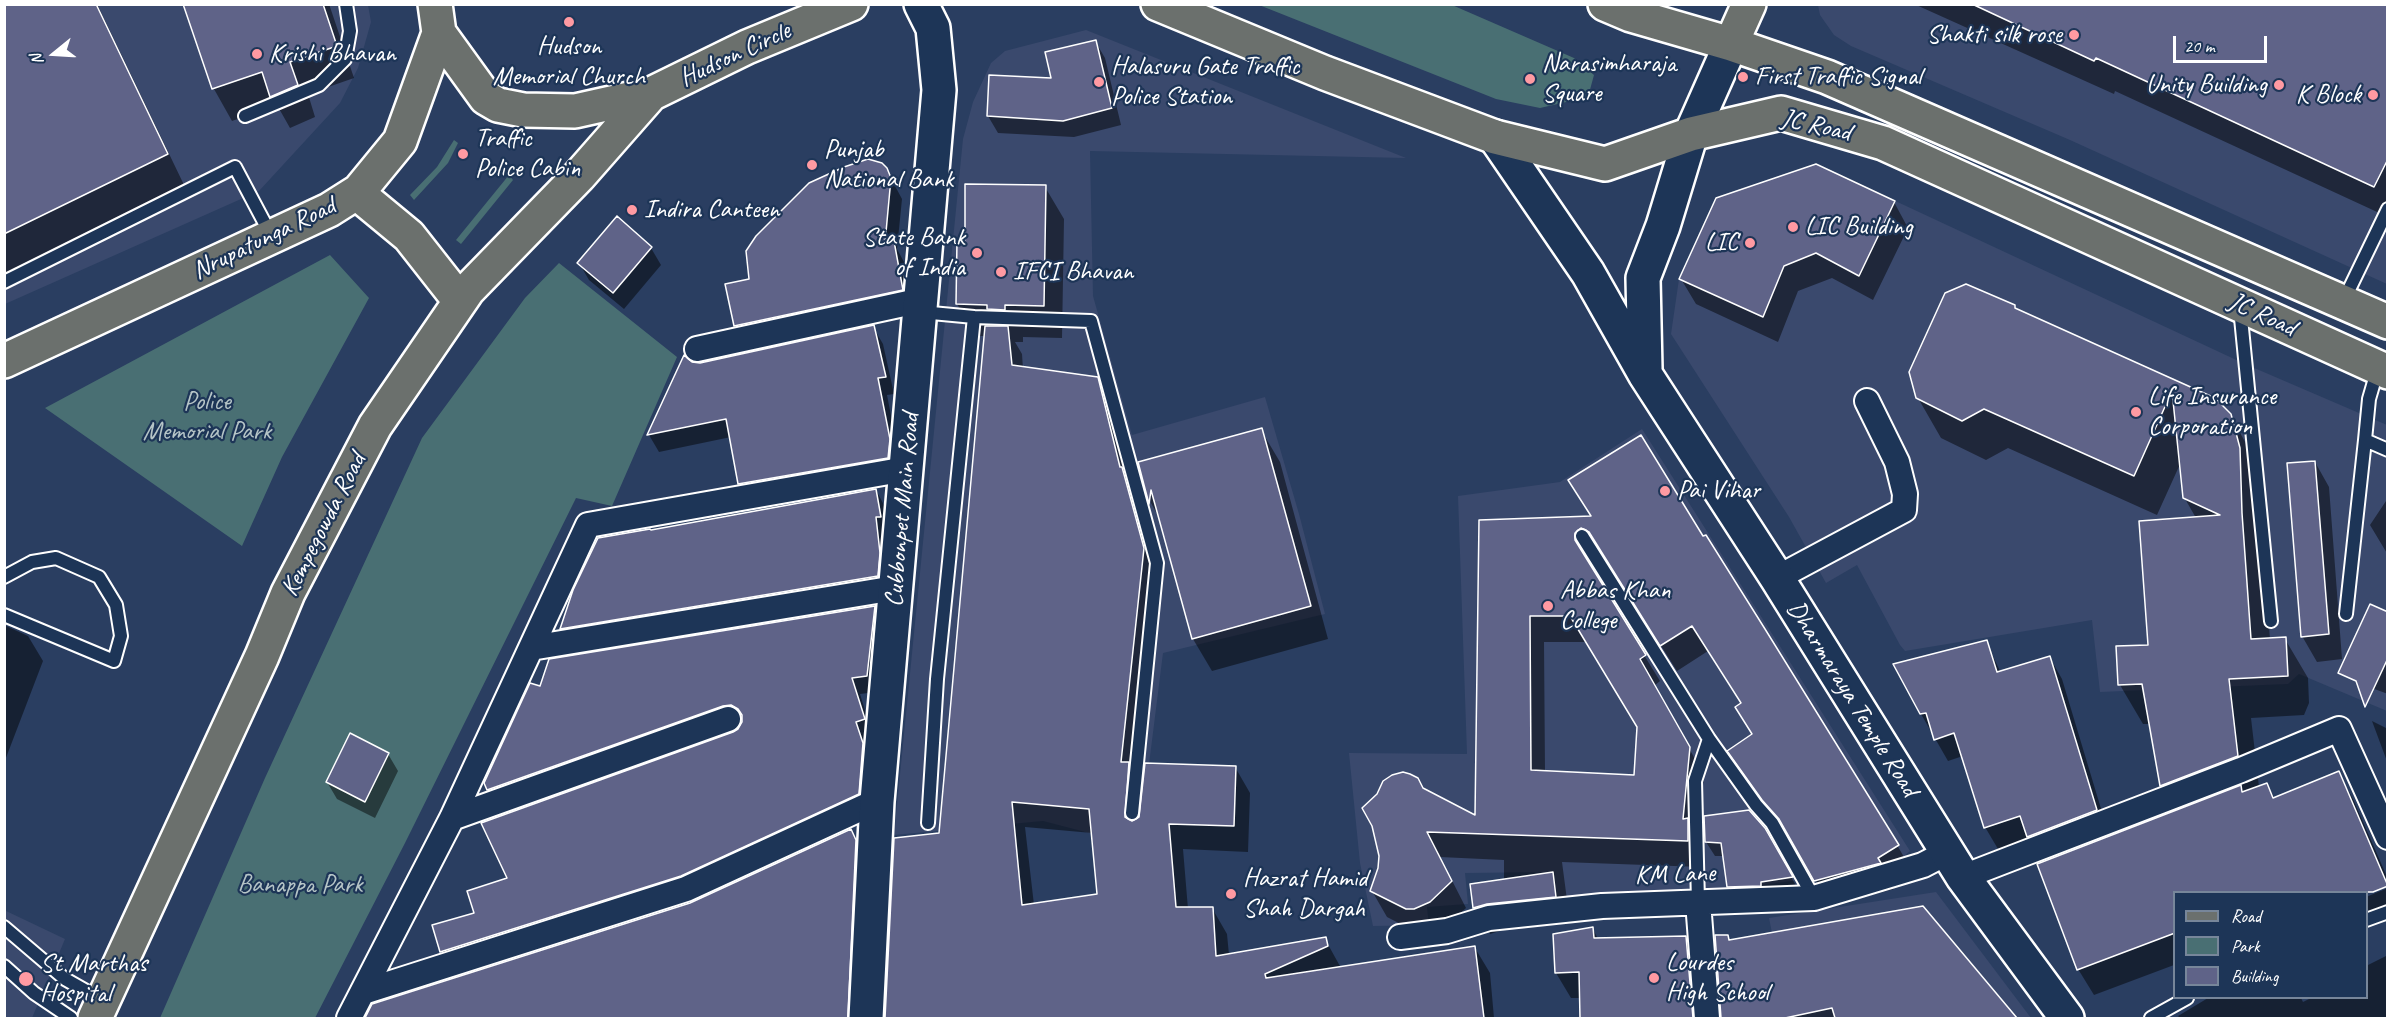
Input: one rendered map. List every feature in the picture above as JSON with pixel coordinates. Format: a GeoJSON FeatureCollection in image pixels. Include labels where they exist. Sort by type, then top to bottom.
{"type":"FeatureCollection","features":[{"type":"Feature","properties":{"kind":"main road","name":"Hudson Circle"},"geometry":{"type":"LineString","coordinates":[[437,19],[486,98],[498,105],[523,110],[575,111],[651,94],[747,47],[850,4]]}},
{"type":"Feature","properties":{"kind":"main road","name":"Cubbonpet Main Road"},"geometry":{"type":"LineString","coordinates":[[866,1018],[877,801],[922,306],[939,90],[933,28],[921,4]]}},
{"type":"Feature","properties":{"kind":"main road","name":"JC Road"},"geometry":{"type":"LineString","coordinates":[[1158,4],[1325,73],[1495,137],[1605,164],[1691,134],[1780,113],[1883,143],[2383,370]]}},
{"type":"Feature","properties":{"kind":"main road","name":"JC Road"},"geometry":{"type":"LineString","coordinates":[[1605,4],[1631,15],[1731,44],[1827,77],[2388,321]]}},
{"type":"Feature","properties":{"kind":"main road"},"geometry":{"type":"LineString","coordinates":[[1645,374],[1643,278],[1663,226],[1691,134],[1749,4]]}},
{"type":"Feature","properties":{"kind":"main road","name":"Nrupatunga Road"},"geometry":{"type":"LineString","coordinates":[[4,361],[329,210],[357,193],[400,141],[437,19]]}},
{"type":"Feature","properties":{"kind":"main road","name":"Kempegowda Road"},"geometry":{"type":"LineString","coordinates":[[99,1010],[262,656],[288,593],[375,426],[468,290],[579,176],[651,94]]}},
{"type":"Feature","properties":{"kind":"main road","name":"Dharmaraya Temple Road"},"geometry":{"type":"LineString","coordinates":[[1495,137],[1588,273],[1645,374],[1777,578],[1955,865],[2067,1018]]}},
{"type":"Feature","properties":{"kind":"main road"},"geometry":{"type":"LineString","coordinates":[[357,193],[409,236],[460,301]]}},
{"type":"Feature","properties":{"kind":"street"},"geometry":{"type":"LineString","coordinates":[[697,349],[922,306]]}},
{"type":"Feature","properties":{"kind":"street"},"geometry":{"type":"LineString","coordinates":[[1777,578],[1904,510],[1905,494],[1897,462],[1867,401]]}},
{"type":"Feature","properties":{"kind":"street"},"geometry":{"type":"LineString","coordinates":[[349,1018],[452,818],[588,525],[906,469]]}},
{"type":"Feature","properties":{"kind":"street"},"geometry":{"type":"LineString","coordinates":[[531,648],[895,588]]}},
{"type":"Feature","properties":{"kind":"street"},"geometry":{"type":"LineString","coordinates":[[452,818],[728,719]]}},
{"type":"Feature","properties":{"kind":"street","name":"KM Lane"},"geometry":{"type":"LineString","coordinates":[[1400,937],[1447,931],[1489,918],[1602,906],[1814,898],[1923,865],[1955,865],[2241,770],[2339,729],[2388,837]]}},
{"type":"Feature","properties":{"kind":"street"},"geometry":{"type":"LineString","coordinates":[[363,992],[686,889],[877,801]]}},
{"type":"Feature","properties":{"kind":"street"},"geometry":{"type":"LineString","coordinates":[[1698,902],[1707,1018]]}},
{"type":"Feature","properties":{"kind":"lane"},"geometry":{"type":"LineString","coordinates":[[245,116],[319,85],[345,59],[350,31],[346,4]]}},
{"type":"Feature","properties":{"kind":"lane"},"geometry":{"type":"LineString","coordinates":[[4,282],[235,167],[272,236]]}},
{"type":"Feature","properties":{"kind":"lane"},"geometry":{"type":"LineString","coordinates":[[2343,302],[2388,209]]}},
{"type":"Feature","properties":{"kind":"lane"},"geometry":{"type":"LineString","coordinates":[[2239,304],[2271,621]]}},
{"type":"Feature","properties":{"kind":"lane"},"geometry":{"type":"LineString","coordinates":[[922,306],[974,317],[1091,321],[1157,562],[1132,813]]}},
{"type":"Feature","properties":{"kind":"lane"},"geometry":{"type":"LineString","coordinates":[[928,822],[937,680],[974,317]]}},
{"type":"Feature","properties":{"kind":"lane"},"geometry":{"type":"LineString","coordinates":[[2346,614],[2369,399],[2383,370]]}},
{"type":"Feature","properties":{"kind":"lane"},"geometry":{"type":"LineString","coordinates":[[2365,440],[2388,450]]}},
{"type":"Feature","properties":{"kind":"lane"},"geometry":{"type":"LineString","coordinates":[[1582,536],[1709,739],[1756,805],[1772,823],[1814,898]]}},
{"type":"Feature","properties":{"kind":"lane"},"geometry":{"type":"LineString","coordinates":[[4,577],[32,562],[56,558],[99,577],[116,605],[121,636],[114,660],[4,615]]}},
{"type":"Feature","properties":{"kind":"lane"},"geometry":{"type":"LineString","coordinates":[[1698,902],[1695,781],[1709,739]]}},
{"type":"Feature","properties":{"kind":"lane"},"geometry":{"type":"LineString","coordinates":[[2368,920],[2388,912]]}},
{"type":"Feature","properties":{"kind":"lane"},"geometry":{"type":"LineString","coordinates":[[4,927],[99,1010]]}},
{"type":"Feature","properties":{"kind":"lane"},"geometry":{"type":"LineString","coordinates":[[4,966],[34,993],[71,1018]]}},
{"type":"Feature","properties":{"kind":"lane"},"geometry":{"type":"LineString","coordinates":[[2151,1018],[2185,999]]}},
{"type":"Feature","properties":{"kind":"shaded area"},"geometry":{"type":"Polygon","coordinates":[[[5,5],[368,5],[371,22],[358,68],[340,103],[259,191],[5,304],[5,5]]]}},
{"type":"Feature","properties":{"kind":"shaded area"},"geometry":{"type":"Polygon","coordinates":[[[1818,5],[2387,5],[2387,284],[2070,140],[1851,46],[1834,35],[1820,15],[1818,5]]]}},
{"type":"Feature","properties":{"kind":"shaded area"},"geometry":{"type":"Polygon","coordinates":[[[1086,30],[1406,158],[1090,151],[1093,296],[1132,435],[1265,397],[1325,614],[1163,653],[1140,836],[1089,833],[1043,821],[894,835],[963,139],[973,102],[991,63],[1005,51],[1086,30]]]}},
{"type":"Feature","properties":{"kind":"shaded area"},"geometry":{"type":"Polygon","coordinates":[[[1816,164],[2245,364],[2387,425],[2387,711],[2299,674],[2288,684],[2100,692],[2092,620],[1905,651],[1857,565],[1826,583],[1789,517],[1671,334],[1679,279],[1716,198],[1816,164]]]}},
{"type":"Feature","properties":{"kind":"shaded area"},"geometry":{"type":"Polygon","coordinates":[[[1642,429],[1910,851],[1888,869],[1721,890],[1558,903],[1554,872],[1465,873],[1468,904],[1427,907],[1429,925],[1373,926],[1360,863],[1349,753],[1467,754],[1458,496],[1560,482],[1642,429]]]}},
{"type":"Feature","properties":{"kind":"shaded area"},"geometry":{"type":"Polygon","coordinates":[[[1936,892],[2031,1018],[1789,1018],[1769,918],[1936,892]]]}},
{"type":"Feature","properties":{"kind":"shaded area","name":"St Marthas Hospital"},"geometry":{"type":"Polygon","coordinates":[[[4,910],[65,939],[32,1018],[5,1018],[4,910]]]}},
{"type":"Feature","properties":{"kind":"green space"},"geometry":{"type":"Polygon","coordinates":[[[1259,5],[1452,5],[1574,58],[1594,75],[1588,97],[1540,108],[1496,99],[1259,5]]]}},
{"type":"Feature","properties":{"kind":"green space"},"geometry":{"type":"Polygon","coordinates":[[[454,140],[458,143],[448,163],[414,200],[410,195],[437,167],[454,140]]]}},
{"type":"Feature","properties":{"kind":"green space"},"geometry":{"type":"Polygon","coordinates":[[[509,175],[513,180],[461,244],[456,240],[509,175]]]}},
{"type":"Feature","properties":{"kind":"green space","name":"Police Memorial Park"},"geometry":{"type":"Polygon","coordinates":[[[330,255],[369,298],[282,457],[242,546],[45,408],[330,255]]]}},
{"type":"Feature","properties":{"kind":"green space","name":"Banappa Park"},"geometry":{"type":"Polygon","coordinates":[[[559,263],[677,357],[612,506],[576,498],[405,843],[315,1018],[160,1018],[265,778],[422,438],[525,298],[559,263]]]}},
{"type":"Feature","properties":{"kind":"building"},"geometry":{"type":"Polygon","coordinates":[[[4,4],[96,4],[168,154],[4,234],[4,4]]]}},
{"type":"Feature","properties":{"kind":"building","name":"Krishi Bhavan"},"geometry":{"type":"Polygon","coordinates":[[[183,4],[323,4],[337,46],[290,62],[298,85],[270,97],[262,72],[212,89],[183,4]]]}},
{"type":"Feature","properties":{"kind":"building","name":"Unity Building"},"geometry":{"type":"Polygon","coordinates":[[[1972,4],[2388,4],[2388,159],[2374,187],[2096,58],[2094,61],[1972,4]]]}},
{"type":"Feature","properties":{"kind":"building"},"geometry":{"type":"Polygon","coordinates":[[[1096,40],[1112,108],[1063,121],[987,116],[989,75],[1051,78],[1045,52],[1096,40]]]}},
{"type":"Feature","properties":{"kind":"building"},"geometry":{"type":"Polygon","coordinates":[[[868,159],[882,163],[891,178],[885,243],[894,241],[903,290],[734,326],[725,284],[749,279],[746,251],[756,236],[809,183],[868,159]]]}},
{"type":"Feature","properties":{"kind":"building","name":"LIC Building"},"geometry":{"type":"Polygon","coordinates":[[[1816,164],[1895,201],[1859,276],[1816,253],[1784,266],[1763,317],[1679,279],[1716,198],[1816,164]]]}},
{"type":"Feature","properties":{"kind":"building","name":"IFCI Bhavan"},"geometry":{"type":"Polygon","coordinates":[[[965,184],[1046,185],[1044,306],[1005,305],[1005,310],[987,309],[987,305],[956,304],[957,240],[965,240],[965,184]]]}},
{"type":"Feature","properties":{"kind":"building"},"geometry":{"type":"Polygon","coordinates":[[[617,216],[652,247],[613,293],[577,263],[617,216]]]}},
{"type":"Feature","properties":{"kind":"building"},"geometry":{"type":"Polygon","coordinates":[[[1966,284],[2215,398],[2231,414],[2240,448],[2251,639],[2286,637],[2288,676],[2229,679],[2238,756],[2160,786],[2142,684],[2118,685],[2116,646],[2148,645],[2139,521],[2220,515],[2183,498],[2172,391],[2134,476],[1984,409],[1962,421],[1916,398],[1909,372],[1945,293],[1966,284]]]}},
{"type":"Feature","properties":{"kind":"building"},"geometry":{"type":"Polygon","coordinates":[[[874,325],[886,377],[878,378],[890,439],[888,458],[738,484],[726,419],[647,435],[684,355],[692,362],[700,363],[874,325]]]}},
{"type":"Feature","properties":{"kind":"building"},"geometry":{"type":"Polygon","coordinates":[[[985,326],[1008,326],[1012,365],[1098,377],[1120,467],[1122,467],[1144,548],[1121,762],[1129,762],[1125,817],[1132,821],[1139,817],[1145,763],[1236,766],[1234,826],[1169,824],[1176,907],[1213,907],[1216,956],[1326,937],[1328,946],[1265,974],[1266,978],[1475,946],[1484,1018],[885,1018],[894,838],[939,833],[985,326]],[[1012,802],[1022,905],[1097,894],[1089,809],[1012,802]]]}},
{"type":"Feature","properties":{"kind":"building"},"geometry":{"type":"Polygon","coordinates":[[[1262,428],[1311,606],[1192,639],[1151,490],[1149,504],[1138,462],[1262,428]]]}},
{"type":"Feature","properties":{"kind":"building"},"geometry":{"type":"Polygon","coordinates":[[[1641,435],[1899,845],[1878,858],[1881,863],[1814,881],[1779,819],[1762,800],[1727,751],[1752,734],[1735,707],[1741,703],[1692,626],[1660,646],[1589,532],[1581,528],[1575,533],[1575,540],[1646,655],[1640,659],[1690,747],[1683,819],[1688,818],[1688,841],[1427,832],[1452,881],[1430,902],[1414,909],[1406,909],[1370,891],[1378,868],[1379,856],[1372,826],[1362,808],[1377,794],[1383,781],[1403,772],[1410,774],[1418,778],[1423,788],[1475,815],[1479,520],[1591,516],[1568,480],[1641,435]],[[1530,616],[1531,770],[1634,775],[1637,727],[1570,616],[1530,616]]]}},
{"type":"Feature","properties":{"kind":"building"},"geometry":{"type":"Polygon","coordinates":[[[2315,461],[2329,634],[2301,637],[2287,463],[2315,461]]]}},
{"type":"Feature","properties":{"kind":"building"},"geometry":{"type":"Polygon","coordinates":[[[876,489],[881,517],[876,517],[880,553],[878,576],[560,629],[573,590],[598,538],[876,489]]]}},
{"type":"Feature","properties":{"kind":"building"},"geometry":{"type":"Polygon","coordinates":[[[2370,604],[2388,612],[2388,658],[2365,707],[2356,681],[2338,673],[2370,604]]]}},
{"type":"Feature","properties":{"kind":"building"},"geometry":{"type":"Polygon","coordinates":[[[875,606],[867,676],[852,678],[865,719],[856,722],[863,743],[859,794],[681,876],[440,952],[432,925],[474,913],[467,891],[507,878],[481,823],[733,732],[742,722],[742,715],[738,709],[731,705],[723,706],[487,790],[484,783],[530,683],[540,686],[549,659],[875,606]]]}},
{"type":"Feature","properties":{"kind":"building"},"geometry":{"type":"Polygon","coordinates":[[[1987,640],[1997,672],[2050,656],[2097,810],[2027,837],[2020,816],[1984,828],[1954,733],[1934,740],[1926,713],[1920,714],[1893,664],[1987,640]]]}},
{"type":"Feature","properties":{"kind":"building"},"geometry":{"type":"Polygon","coordinates":[[[350,733],[389,753],[365,802],[326,782],[350,733]]]}},
{"type":"Feature","properties":{"kind":"building"},"geometry":{"type":"Polygon","coordinates":[[[2339,771],[2388,886],[2373,892],[2173,891],[2173,934],[2077,970],[2037,864],[2241,785],[2242,792],[2267,783],[2273,798],[2339,771]]]}},
{"type":"Feature","properties":{"kind":"building"},"geometry":{"type":"Polygon","coordinates":[[[1749,810],[1765,828],[1793,877],[1761,882],[1761,886],[1727,887],[1721,843],[1705,842],[1704,816],[1749,810]]]}},
{"type":"Feature","properties":{"kind":"building"},"geometry":{"type":"Polygon","coordinates":[[[851,829],[856,840],[848,1018],[365,1018],[372,1004],[690,903],[851,829]]]}},
{"type":"Feature","properties":{"kind":"building"},"geometry":{"type":"Polygon","coordinates":[[[1553,872],[1556,897],[1487,904],[1473,908],[1470,884],[1553,872]]]}},
{"type":"Feature","properties":{"kind":"building"},"geometry":{"type":"Polygon","coordinates":[[[1923,906],[2017,1018],[1835,1018],[1832,1008],[1785,1018],[1721,1018],[1715,935],[1728,935],[1729,940],[1923,906]]]}},
{"type":"Feature","properties":{"kind":"building","name":"Lourdes High School"},"geometry":{"type":"Polygon","coordinates":[[[1593,927],[1594,938],[1686,936],[1693,1018],[1580,1018],[1579,972],[1555,973],[1553,934],[1593,927]]]}},
{"type":"Feature","properties":{"kind":"place","name":"Hudson Memorial Church"},"geometry":{"type":"Point","coordinates":[569,22]}},
{"type":"Feature","properties":{"kind":"place","name":"Shakti silk rose"},"geometry":{"type":"Point","coordinates":[2074,35]}},
{"type":"Feature","properties":{"kind":"place","name":"Krishi Bhavan"},"geometry":{"type":"Point","coordinates":[257,54]}},
{"type":"Feature","properties":{"kind":"place","name":"First Traffic Signal"},"geometry":{"type":"Point","coordinates":[1743,77]}},
{"type":"Feature","properties":{"kind":"place","name":"Narasimharaja Square"},"geometry":{"type":"Point","coordinates":[1530,79]}},
{"type":"Feature","properties":{"kind":"place","name":"Halasuru Gate Traffic Police Station"},"geometry":{"type":"Point","coordinates":[1099,82]}},
{"type":"Feature","properties":{"kind":"place","name":"Unity Building"},"geometry":{"type":"Point","coordinates":[2279,85]}},
{"type":"Feature","properties":{"kind":"place","name":"K Block"},"geometry":{"type":"Point","coordinates":[2373,95]}},
{"type":"Feature","properties":{"kind":"place","name":"Traffic Police Cabin"},"geometry":{"type":"Point","coordinates":[463,154]}},
{"type":"Feature","properties":{"kind":"place","name":"Punjab National Bank"},"geometry":{"type":"Point","coordinates":[812,165]}},
{"type":"Feature","properties":{"kind":"place","name":"Indira Canteen"},"geometry":{"type":"Point","coordinates":[632,210]}},
{"type":"Feature","properties":{"kind":"place","name":"LIC Building"},"geometry":{"type":"Point","coordinates":[1793,227]}},
{"type":"Feature","properties":{"kind":"place","name":"LIC"},"geometry":{"type":"Point","coordinates":[1750,243]}},
{"type":"Feature","properties":{"kind":"place","name":"State Bank of India"},"geometry":{"type":"Point","coordinates":[977,253]}},
{"type":"Feature","properties":{"kind":"place","name":"IFCI Bhavan"},"geometry":{"type":"Point","coordinates":[1001,272]}},
{"type":"Feature","properties":{"kind":"place","name":"Life Insurance Corporation"},"geometry":{"type":"Point","coordinates":[2136,412]}},
{"type":"Feature","properties":{"kind":"place","name":"Pai Vihar"},"geometry":{"type":"Point","coordinates":[1665,491]}},
{"type":"Feature","properties":{"kind":"place","name":"Abbas Khan College"},"geometry":{"type":"Point","coordinates":[1548,606]}},
{"type":"Feature","properties":{"kind":"place","name":"Hazrat Hamid Shah Dargah"},"geometry":{"type":"Point","coordinates":[1231,894]}},
{"type":"Feature","properties":{"kind":"place","name":"Lourdes High School"},"geometry":{"type":"Point","coordinates":[1654,978]}},
{"type":"Feature","properties":{"kind":"place","name":"St Marthas Hospital"},"geometry":{"type":"Point","coordinates":[26,979]}}]}
